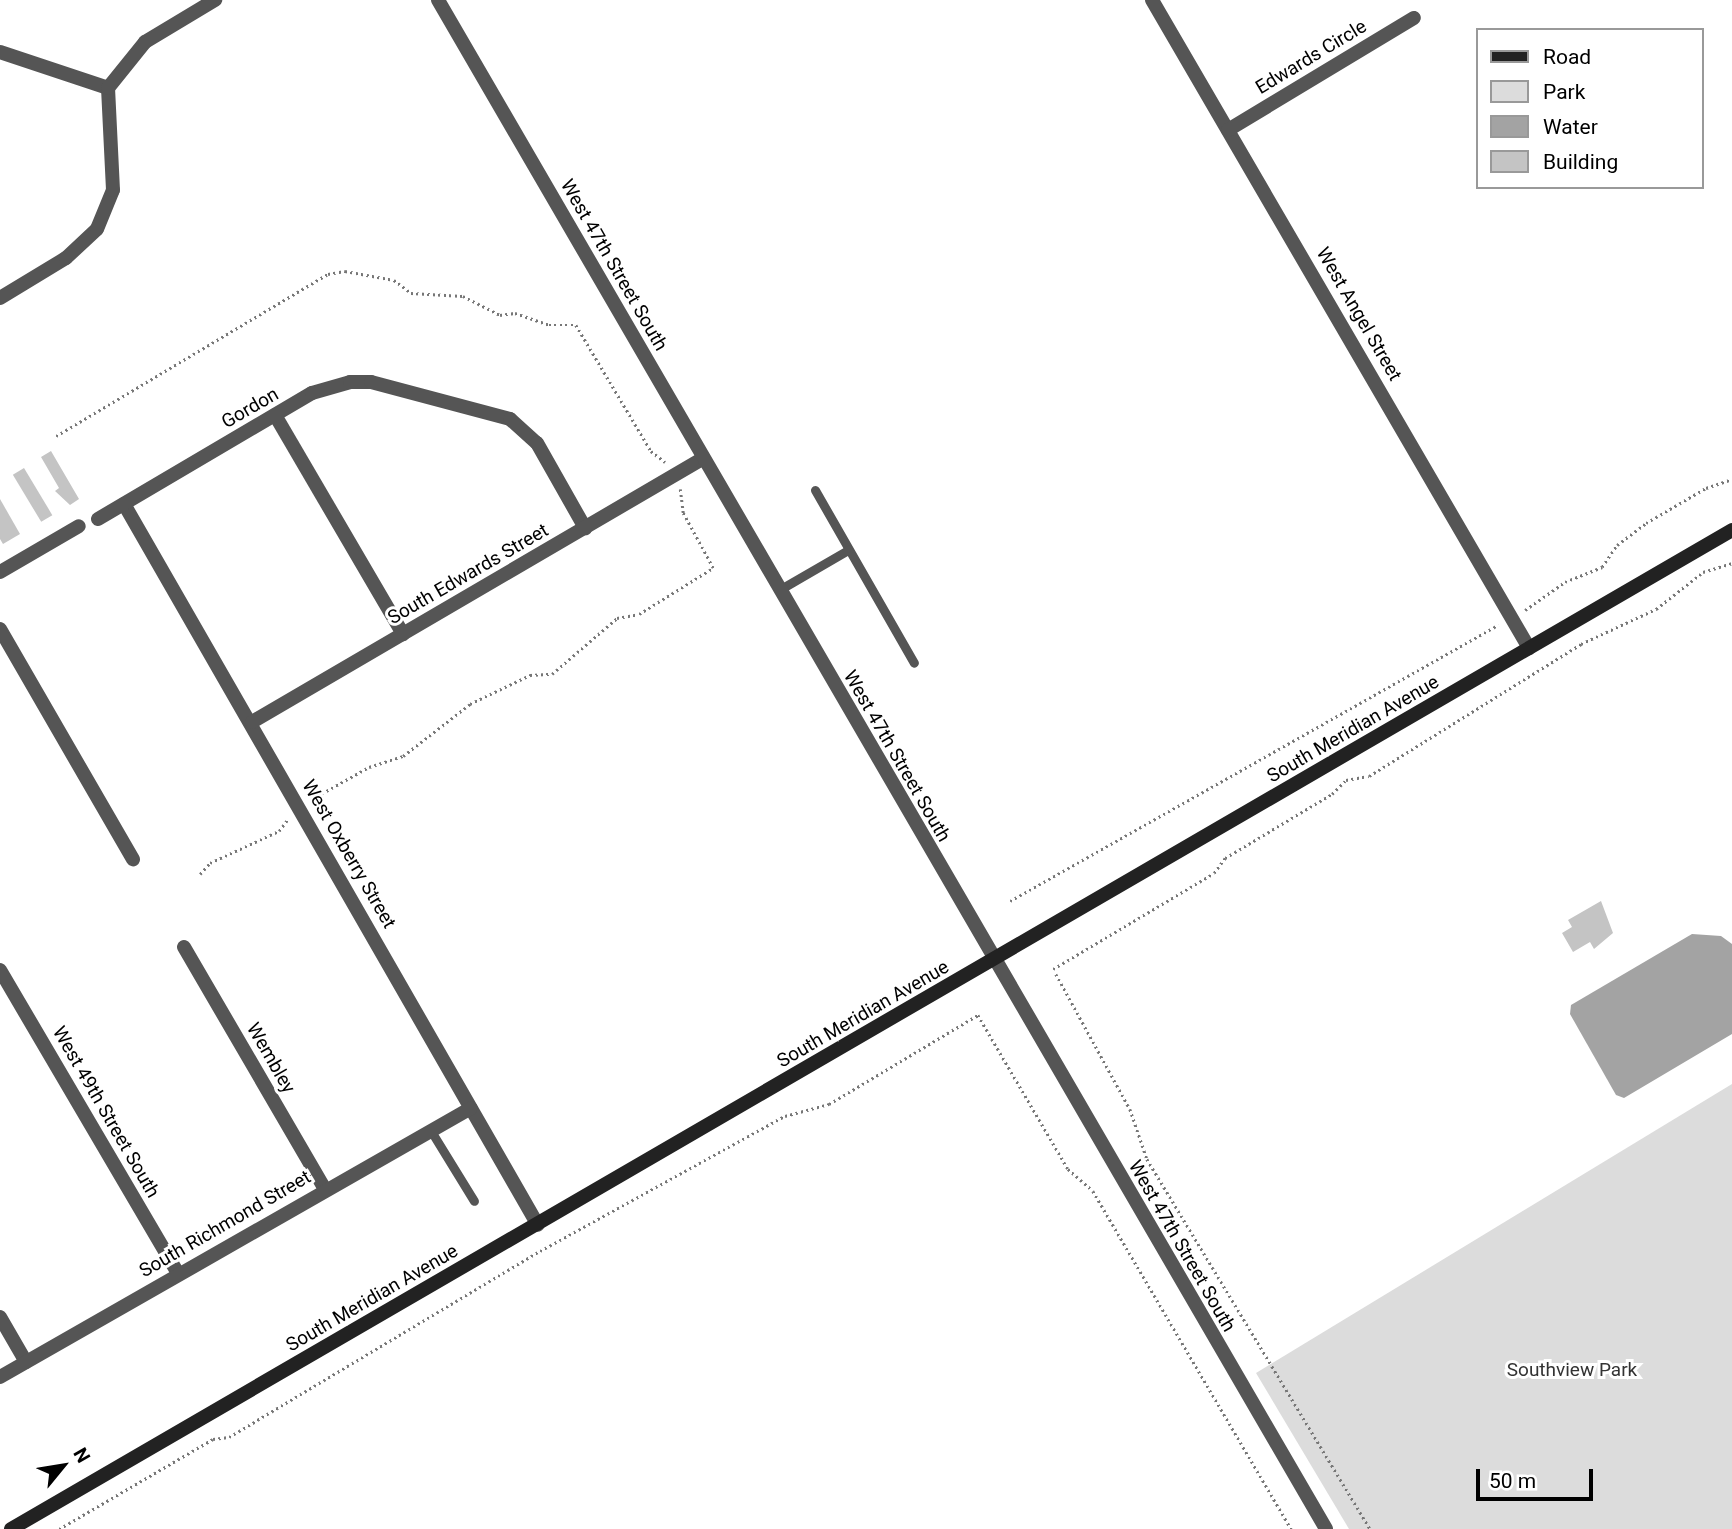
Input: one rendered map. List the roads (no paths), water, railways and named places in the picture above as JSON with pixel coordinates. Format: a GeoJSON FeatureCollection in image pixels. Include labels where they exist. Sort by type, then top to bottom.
{"type":"FeatureCollection","features":[{"type":"Feature","properties":{"kind":"main road","name":"South Meridian Avenue"},"geometry":{"type":"LineString","coordinates":[[11,1529],[1732,530]]}},
{"type":"Feature","properties":{"kind":"street"},"geometry":{"type":"LineString","coordinates":[[0,298],[85,243],[108,209],[114,172],[108,88],[145,42],[215,0]]}},
{"type":"Feature","properties":{"kind":"street","name":"West 47th Street South"},"geometry":{"type":"LineString","coordinates":[[438,0],[993,961],[1326,1529]]}},
{"type":"Feature","properties":{"kind":"street","name":"West Angel Street"},"geometry":{"type":"LineString","coordinates":[[1152,0],[1529,649]]}},
{"type":"Feature","properties":{"kind":"street","name":"Edwards Circle"},"geometry":{"type":"LineString","coordinates":[[1228,130],[1414,18]]}},
{"type":"Feature","properties":{"kind":"street"},"geometry":{"type":"LineString","coordinates":[[0,52],[108,88]]}},
{"type":"Feature","properties":{"kind":"street","name":"Gordon"},"geometry":{"type":"LineString","coordinates":[[98,519],[312,393],[350,382],[405,390],[494,412],[525,430],[585,528]]}},
{"type":"Feature","properties":{"kind":"street"},"geometry":{"type":"LineString","coordinates":[[275,415],[403,634]]}},
{"type":"Feature","properties":{"kind":"street","name":"South Edwards Street"},"geometry":{"type":"LineString","coordinates":[[252,722],[702,459]]}},
{"type":"Feature","properties":{"kind":"street","name":"West Oxberry Street"},"geometry":{"type":"LineString","coordinates":[[124,503],[252,722],[538,1225]]}},
{"type":"Feature","properties":{"kind":"street"},"geometry":{"type":"LineString","coordinates":[[0,572],[79,526]]}},
{"type":"Feature","properties":{"kind":"street"},"geometry":{"type":"LineString","coordinates":[[0,629],[133,859]]}},
{"type":"Feature","properties":{"kind":"street","name":"Wembley"},"geometry":{"type":"LineString","coordinates":[[184,947],[325,1189]]}},
{"type":"Feature","properties":{"kind":"street","name":"West 49th Street South"},"geometry":{"type":"LineString","coordinates":[[0,970],[178,1273]]}},
{"type":"Feature","properties":{"kind":"street","name":"South Richmond Street"},"geometry":{"type":"LineString","coordinates":[[0,1377],[471,1108]]}},
{"type":"Feature","properties":{"kind":"street"},"geometry":{"type":"LineString","coordinates":[[0,1317],[26,1362]]}},
{"type":"Feature","properties":{"kind":"lane"},"geometry":{"type":"LineString","coordinates":[[815,490],[914,663]]}},
{"type":"Feature","properties":{"kind":"lane"},"geometry":{"type":"LineString","coordinates":[[779,590],[848,550]]}},
{"type":"Feature","properties":{"kind":"lane"},"geometry":{"type":"LineString","coordinates":[[431,1131],[474,1201]]}},
{"type":"Feature","properties":{"kind":"water"},"geometry":{"type":"Polygon","coordinates":[[[1692,934],[1721,936],[1732,944],[1732,1034],[1624,1098],[1616,1095],[1570,1014],[1571,1005],[1692,934]]]}},
{"type":"Feature","properties":{"kind":"park label","name":"Southview Park"},"geometry":{"type":"Point","coordinates":[1572,1370]}}]}
